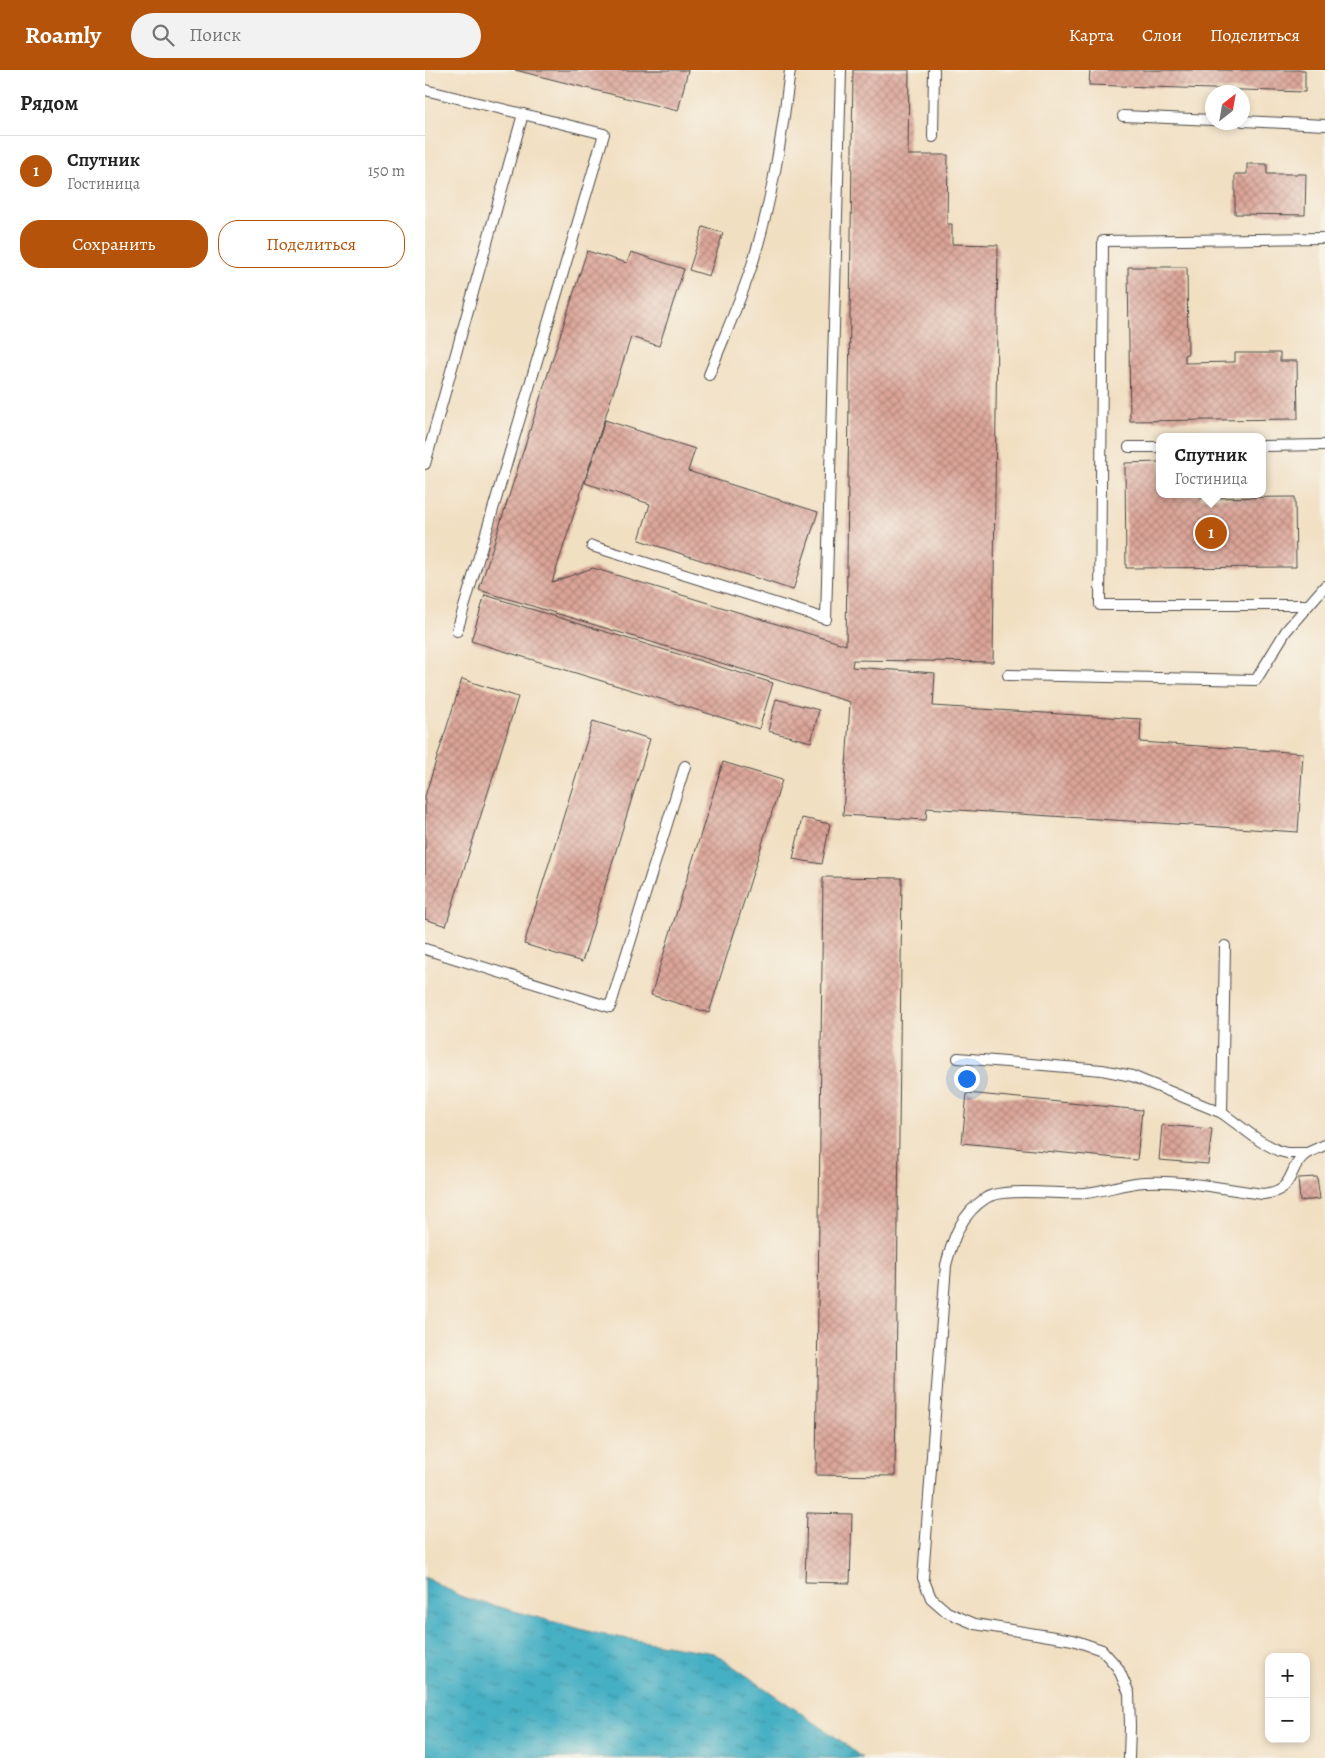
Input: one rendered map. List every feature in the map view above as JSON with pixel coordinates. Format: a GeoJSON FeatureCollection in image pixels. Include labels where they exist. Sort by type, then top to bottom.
{"type":"FeatureCollection","features":[{"type":"Feature","properties":{"kind":"lane"},"geometry":{"type":"LineString","coordinates":[[709,375],[752,266],[768,206],[781,141],[789,70]]}},
{"type":"Feature","properties":{"kind":"lane"},"geometry":{"type":"LineString","coordinates":[[592,546],[826,619],[841,70]]}},
{"type":"Feature","properties":{"kind":"lane"},"geometry":{"type":"LineString","coordinates":[[933,138],[934,70]]}},
{"type":"Feature","properties":{"kind":"lane"},"geometry":{"type":"LineString","coordinates":[[425,90],[604,134],[457,630]]}},
{"type":"Feature","properties":{"kind":"lane"},"geometry":{"type":"LineString","coordinates":[[425,464],[523,114]]}},
{"type":"Feature","properties":{"kind":"lane"},"geometry":{"type":"LineString","coordinates":[[1123,116],[1205,120]]}},
{"type":"Feature","properties":{"kind":"lane"},"geometry":{"type":"LineString","coordinates":[[1250,121],[1325,125]]}},
{"type":"Feature","properties":{"kind":"lane"},"geometry":{"type":"LineString","coordinates":[[1309,605],[1100,605],[1103,240],[1325,238]]}},
{"type":"Feature","properties":{"kind":"lane"},"geometry":{"type":"LineString","coordinates":[[1266,446],[1325,445]]}},
{"type":"Feature","properties":{"kind":"lane"},"geometry":{"type":"LineString","coordinates":[[1129,447],[1156,447]]}},
{"type":"Feature","properties":{"kind":"lane"},"geometry":{"type":"LineString","coordinates":[[1008,675],[1256,680],[1286,631],[1325,586]]}},
{"type":"Feature","properties":{"kind":"lane"},"geometry":{"type":"LineString","coordinates":[[425,949],[610,1007],[685,766]]}},
{"type":"Feature","properties":{"kind":"lane"},"geometry":{"type":"LineString","coordinates":[[1222,1113],[1225,946]]}},
{"type":"Feature","properties":{"kind":"lane"},"geometry":{"type":"LineString","coordinates":[[958,1058],[1102,1070],[1132,1076],[1222,1113],[1271,1147],[1287,1153],[1307,1153]]}},
{"type":"Feature","properties":{"kind":"lane"},"geometry":{"type":"LineString","coordinates":[[1129,1758],[1129,1693],[1118,1668],[1102,1650],[1073,1640],[975,1624],[947,1612],[931,1598],[923,1578],[946,1265],[950,1248],[957,1229],[966,1215],[988,1197],[1010,1193],[1085,1193],[1125,1185],[1158,1182],[1263,1194],[1275,1193],[1288,1182],[1299,1159],[1325,1145]]}},
{"type":"Feature","properties":{"kind":"water"},"geometry":{"type":"Polygon","coordinates":[[[425,1577],[462,1597],[599,1634],[714,1653],[841,1741],[862,1758],[425,1758],[425,1577]]]}},
{"type":"Feature","properties":{"kind":"building"},"geometry":{"type":"Polygon","coordinates":[[[515,70],[688,70],[678,111],[515,70]]]}},
{"type":"Feature","properties":{"kind":"building"},"geometry":{"type":"Polygon","coordinates":[[[853,70],[909,70],[908,155],[948,155],[947,224],[952,224],[952,244],[998,245],[993,662],[853,660],[852,667],[935,673],[933,706],[1141,719],[1140,742],[1303,753],[1298,832],[927,808],[926,820],[843,815],[850,702],[479,590],[587,251],[627,263],[631,252],[684,269],[659,346],[631,337],[552,582],[593,568],[846,645],[853,70]]]}},
{"type":"Feature","properties":{"kind":"building"},"geometry":{"type":"Polygon","coordinates":[[[1090,70],[1305,70],[1305,92],[1250,90],[1250,85],[1205,85],[1205,89],[1089,85],[1090,70]]]}},
{"type":"Feature","properties":{"kind":"building"},"geometry":{"type":"Polygon","coordinates":[[[1247,164],[1267,164],[1267,174],[1306,174],[1305,215],[1235,214],[1235,174],[1247,174],[1247,164]]]}},
{"type":"Feature","properties":{"kind":"building"},"geometry":{"type":"Polygon","coordinates":[[[703,227],[723,233],[709,276],[689,270],[703,227]]]}},
{"type":"Feature","properties":{"kind":"building"},"geometry":{"type":"Polygon","coordinates":[[[1128,267],[1187,267],[1188,354],[1185,354],[1185,363],[1235,362],[1235,353],[1280,353],[1280,361],[1297,361],[1298,419],[1130,421],[1128,267]]]}},
{"type":"Feature","properties":{"kind":"building"},"geometry":{"type":"Polygon","coordinates":[[[605,420],[695,449],[688,471],[818,512],[793,590],[639,540],[650,504],[585,483],[605,420]]]}},
{"type":"Feature","properties":{"kind":"building"},"geometry":{"type":"Polygon","coordinates":[[[1156,462],[1156,498],[1295,497],[1296,567],[1126,568],[1125,463],[1156,462]]]}},
{"type":"Feature","properties":{"kind":"building"},"geometry":{"type":"Polygon","coordinates":[[[485,595],[773,683],[759,729],[471,641],[485,595]]]}},
{"type":"Feature","properties":{"kind":"building"},"geometry":{"type":"Polygon","coordinates":[[[462,679],[518,697],[446,926],[425,919],[425,796],[462,679]]]}},
{"type":"Feature","properties":{"kind":"building"},"geometry":{"type":"Polygon","coordinates":[[[776,699],[819,710],[811,742],[768,731],[776,699]]]}},
{"type":"Feature","properties":{"kind":"building"},"geometry":{"type":"Polygon","coordinates":[[[593,721],[650,739],[582,962],[524,944],[593,721]]]}},
{"type":"Feature","properties":{"kind":"building"},"geometry":{"type":"Polygon","coordinates":[[[723,762],[782,780],[709,1013],[651,995],[723,762]]]}},
{"type":"Feature","properties":{"kind":"building"},"geometry":{"type":"Polygon","coordinates":[[[802,818],[830,824],[822,864],[793,859],[802,818]]]}},
{"type":"Feature","properties":{"kind":"building"},"geometry":{"type":"Polygon","coordinates":[[[823,877],[902,878],[895,1476],[816,1475],[823,877]]]}},
{"type":"Feature","properties":{"kind":"building"},"geometry":{"type":"Polygon","coordinates":[[[967,1093],[1142,1110],[1137,1160],[962,1143],[967,1093]]]}},
{"type":"Feature","properties":{"kind":"building"},"geometry":{"type":"Polygon","coordinates":[[[1162,1125],[1212,1129],[1208,1164],[1159,1160],[1162,1125]]]}},
{"type":"Feature","properties":{"kind":"building"},"geometry":{"type":"Polygon","coordinates":[[[1317,1177],[1320,1199],[1300,1201],[1298,1178],[1317,1177]]]}},
{"type":"Feature","properties":{"kind":"building"},"geometry":{"type":"Polygon","coordinates":[[[807,1513],[852,1514],[850,1583],[805,1582],[807,1513]]]}},
{"type":"Feature","properties":{"kind":"place","name":"Спутник"},"geometry":{"type":"Point","coordinates":[1211,533]}}]}
